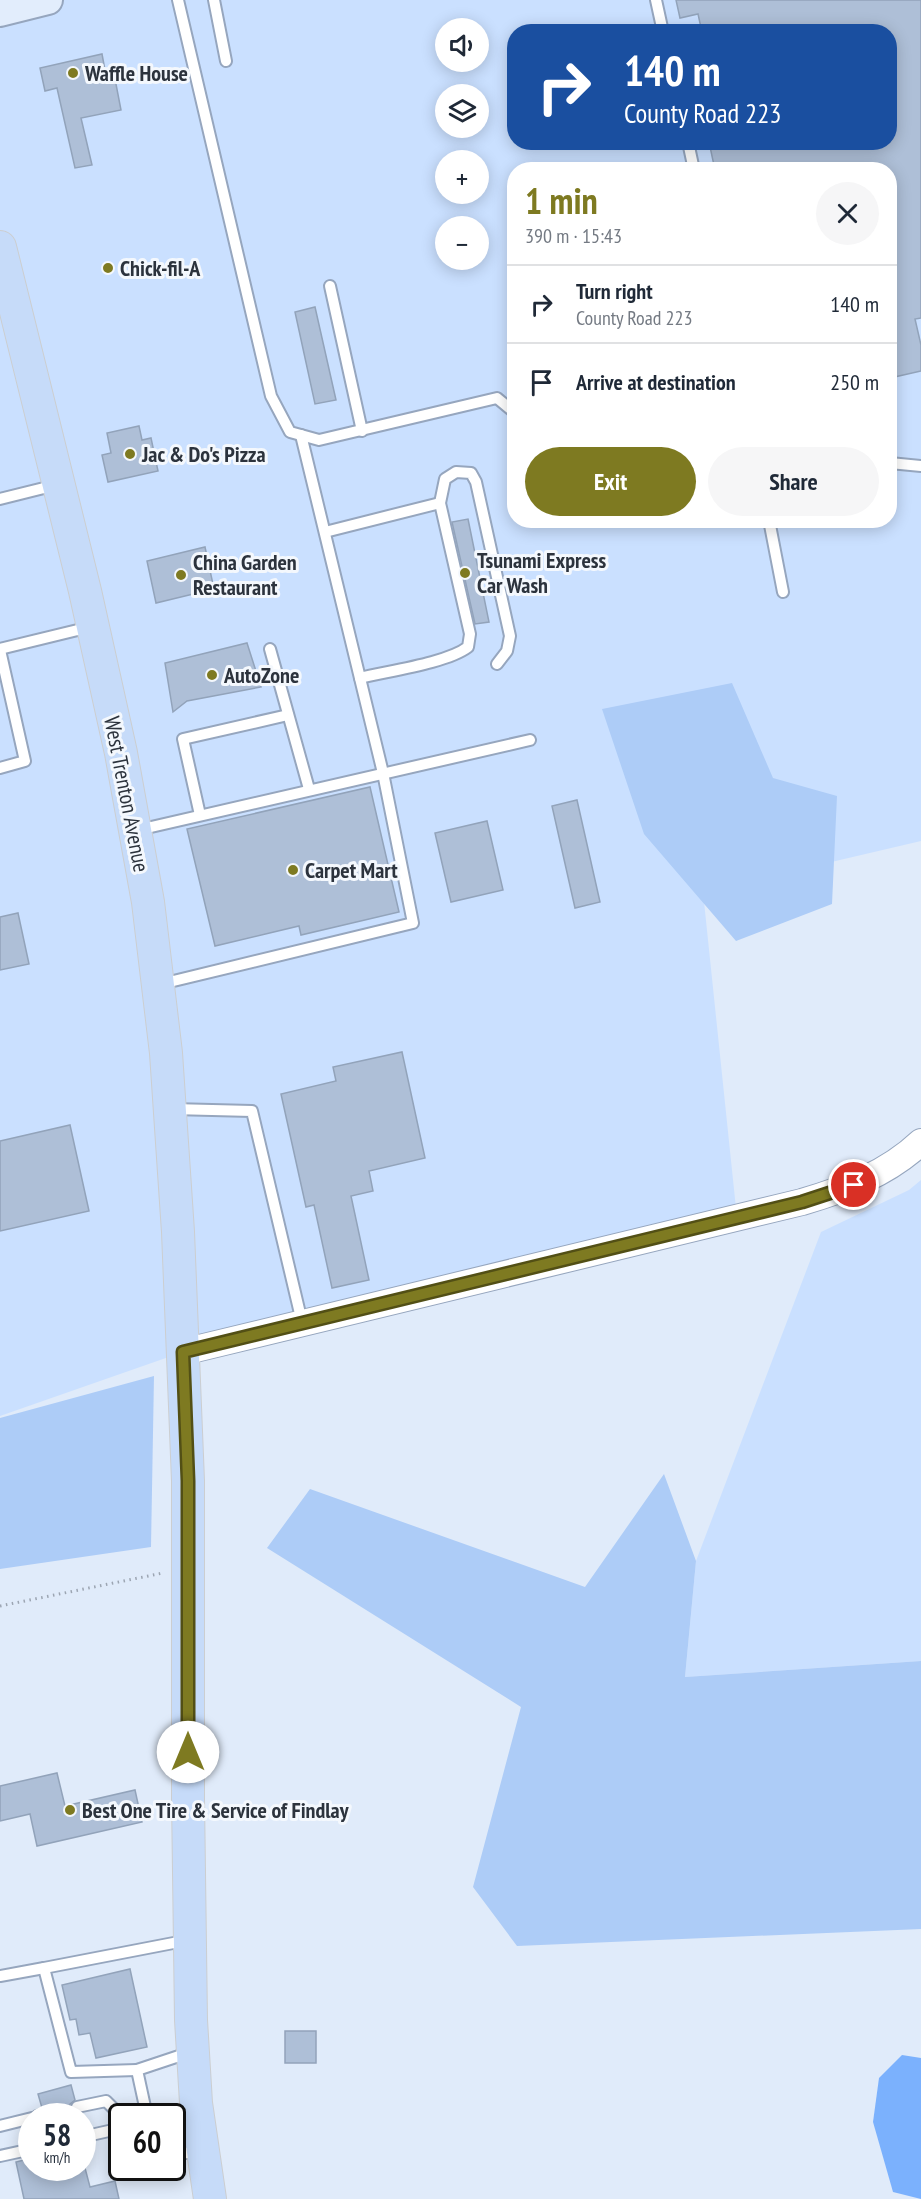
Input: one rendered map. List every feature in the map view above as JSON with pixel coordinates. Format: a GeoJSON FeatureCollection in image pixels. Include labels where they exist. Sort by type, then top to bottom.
{"type":"FeatureCollection","features":[{"type":"Feature","properties":{"kind":"main road"},"geometry":{"type":"LineString","coordinates":[[0,12],[48,0]]}},
{"type":"Feature","properties":{"kind":"main road","name":"West Trenton Avenue"},"geometry":{"type":"LineString","coordinates":[[2,264],[59,485],[121,753],[148,902],[158,985],[178,1232],[188,1481],[190,1939],[193,2051],[196,2103],[210,2199]]}},
{"type":"Feature","properties":{"kind":"street"},"geometry":{"type":"LineString","coordinates":[[183,1352],[802,1202],[867,1180],[891,1167],[921,1142]]}},
{"type":"Feature","properties":{"kind":"lane"},"geometry":{"type":"LineString","coordinates":[[178,0],[271,396],[290,432],[319,441],[497,398],[507,407]]}},
{"type":"Feature","properties":{"kind":"lane"},"geometry":{"type":"LineString","coordinates":[[214,0],[226,61]]}},
{"type":"Feature","properties":{"kind":"lane"},"geometry":{"type":"LineString","coordinates":[[656,0],[661,24]]}},
{"type":"Feature","properties":{"kind":"lane"},"geometry":{"type":"LineString","coordinates":[[330,286],[362,431]]}},
{"type":"Feature","properties":{"kind":"lane"},"geometry":{"type":"LineString","coordinates":[[158,985],[413,923],[383,773],[301,435]]}},
{"type":"Feature","properties":{"kind":"lane"},"geometry":{"type":"LineString","coordinates":[[897,464],[921,466]]}},
{"type":"Feature","properties":{"kind":"lane"},"geometry":{"type":"LineString","coordinates":[[360,678],[459,654],[468,647],[470,634],[440,503],[445,479],[456,472],[471,473],[477,482],[510,636],[507,651],[497,664]]}},
{"type":"Feature","properties":{"kind":"lane"},"geometry":{"type":"LineString","coordinates":[[0,499],[59,485]]}},
{"type":"Feature","properties":{"kind":"lane"},"geometry":{"type":"LineString","coordinates":[[325,532],[440,503]]}},
{"type":"Feature","properties":{"kind":"lane"},"geometry":{"type":"LineString","coordinates":[[771,528],[783,592]]}},
{"type":"Feature","properties":{"kind":"lane"},"geometry":{"type":"LineString","coordinates":[[0,768],[25,761],[0,650],[93,626]]}},
{"type":"Feature","properties":{"kind":"lane"},"geometry":{"type":"LineString","coordinates":[[270,649],[309,789]]}},
{"type":"Feature","properties":{"kind":"lane"},"geometry":{"type":"LineString","coordinates":[[200,815],[183,739],[288,715]]}},
{"type":"Feature","properties":{"kind":"lane"},"geometry":{"type":"LineString","coordinates":[[135,830],[530,740]]}},
{"type":"Feature","properties":{"kind":"lane"},"geometry":{"type":"LineString","coordinates":[[169,1109],[252,1111],[302,1323]]}},
{"type":"Feature","properties":{"kind":"lane"},"geometry":{"type":"LineString","coordinates":[[0,1976],[190,1939]]}},
{"type":"Feature","properties":{"kind":"lane"},"geometry":{"type":"LineString","coordinates":[[44,1968],[71,2072],[137,2070],[193,2051]]}},
{"type":"Feature","properties":{"kind":"lane"},"geometry":{"type":"LineString","coordinates":[[137,2070],[144,2103]]}},
{"type":"Feature","properties":{"kind":"lane"},"geometry":{"type":"LineString","coordinates":[[0,2126],[18,2122]]}},
{"type":"Feature","properties":{"kind":"lane"},"geometry":{"type":"LineString","coordinates":[[186,2153],[203,2149]]}},
{"type":"Feature","properties":{"kind":"lane"},"geometry":{"type":"LineString","coordinates":[[0,2156],[18,2152]]}},
{"type":"Feature","properties":{"kind":"path"},"geometry":{"type":"LineString","coordinates":[[0,1606],[188,1568]]}},
{"type":"Feature","properties":{"kind":"shaded area"},"geometry":{"type":"Polygon","coordinates":[[[0,0],[921,0],[921,841],[703,892],[737,1218],[183,1352],[0,1416],[0,0]]]}},
{"type":"Feature","properties":{"kind":"shaded area"},"geometry":{"type":"Polygon","coordinates":[[[732,683],[773,778],[837,796],[832,904],[736,941],[644,834],[602,709],[732,683]]]}},
{"type":"Feature","properties":{"kind":"shaded area"},"geometry":{"type":"Polygon","coordinates":[[[921,1180],[921,1661],[685,1677],[696,1561],[821,1232],[909,1190],[921,1180]]]}},
{"type":"Feature","properties":{"kind":"shaded area"},"geometry":{"type":"Polygon","coordinates":[[[154,1376],[151,1547],[0,1569],[0,1418],[154,1376]]]}},
{"type":"Feature","properties":{"kind":"shaded area"},"geometry":{"type":"Polygon","coordinates":[[[664,1474],[696,1561],[685,1677],[921,1661],[921,1929],[517,1946],[473,1887],[521,1707],[267,1548],[310,1489],[585,1587],[664,1474]]]}},
{"type":"Feature","properties":{"kind":"water"},"geometry":{"type":"Polygon","coordinates":[[[902,2055],[921,2058],[921,2199],[893,2192],[873,2122],[879,2078],[902,2055]]]}},
{"type":"Feature","properties":{"kind":"building"},"geometry":{"type":"Polygon","coordinates":[[[676,0],[921,0],[921,318],[915,319],[921,345],[921,371],[897,376],[897,162],[713,162],[711,150],[897,150],[897,24],[700,24],[698,14],[680,18],[676,0]]]}},
{"type":"Feature","properties":{"kind":"building"},"geometry":{"type":"Polygon","coordinates":[[[102,54],[107,81],[115,79],[121,110],[81,118],[92,165],[75,168],[57,88],[45,91],[40,68],[102,54]]]}},
{"type":"Feature","properties":{"kind":"building"},"geometry":{"type":"Polygon","coordinates":[[[315,307],[336,400],[315,404],[295,312],[315,307]]]}},
{"type":"Feature","properties":{"kind":"building","name":"Jac & Do's Pizza"},"geometry":{"type":"Polygon","coordinates":[[[139,426],[142,440],[151,438],[158,471],[108,482],[102,455],[111,453],[107,433],[139,426]]]}},
{"type":"Feature","properties":{"kind":"building"},"geometry":{"type":"Polygon","coordinates":[[[468,519],[489,622],[475,624],[452,522],[468,519]]]}},
{"type":"Feature","properties":{"kind":"building","name":"China Garden Restaurant"},"geometry":{"type":"Polygon","coordinates":[[[205,547],[214,589],[156,603],[147,561],[205,547]]]}},
{"type":"Feature","properties":{"kind":"building","name":"AutoZone"},"geometry":{"type":"Polygon","coordinates":[[[247,643],[261,687],[187,701],[173,712],[165,663],[247,643]]]}},
{"type":"Feature","properties":{"kind":"building","name":"Carpet Mart"},"geometry":{"type":"Polygon","coordinates":[[[370,787],[399,912],[301,935],[299,926],[215,946],[187,829],[370,787]]]}},
{"type":"Feature","properties":{"kind":"building"},"geometry":{"type":"Polygon","coordinates":[[[577,800],[600,902],[575,908],[552,806],[577,800]]]}},
{"type":"Feature","properties":{"kind":"building"},"geometry":{"type":"Polygon","coordinates":[[[487,821],[503,890],[451,902],[435,833],[487,821]]]}},
{"type":"Feature","properties":{"kind":"building"},"geometry":{"type":"Polygon","coordinates":[[[18,913],[29,964],[0,970],[0,917],[18,913]]]}},
{"type":"Feature","properties":{"kind":"building"},"geometry":{"type":"Polygon","coordinates":[[[402,1052],[425,1158],[369,1171],[373,1191],[351,1196],[369,1280],[332,1288],[314,1205],[306,1207],[281,1094],[336,1081],[333,1067],[402,1052]]]}},
{"type":"Feature","properties":{"kind":"building"},"geometry":{"type":"Polygon","coordinates":[[[70,1125],[89,1211],[0,1231],[0,1141],[70,1125]]]}},
{"type":"Feature","properties":{"kind":"building","name":"Best One Tire & Service of Findlay"},"geometry":{"type":"Polygon","coordinates":[[[57,1773],[65,1806],[135,1790],[142,1822],[37,1846],[30,1814],[0,1821],[0,1786],[57,1773]]]}},
{"type":"Feature","properties":{"kind":"building"},"geometry":{"type":"Polygon","coordinates":[[[130,1969],[147,2047],[96,2058],[90,2033],[79,2035],[76,2019],[70,2020],[62,1985],[130,1969]]]}},
{"type":"Feature","properties":{"kind":"building"},"geometry":{"type":"Polygon","coordinates":[[[285,2031],[316,2031],[316,2063],[285,2063],[285,2031]]]}},
{"type":"Feature","properties":{"kind":"building"},"geometry":{"type":"Polygon","coordinates":[[[71,2085],[75,2100],[71,2103],[41,2103],[38,2094],[71,2085]]]}},
{"type":"Feature","properties":{"kind":"building"},"geometry":{"type":"Polygon","coordinates":[[[20,2181],[88,2181],[90,2187],[115,2181],[119,2199],[24,2199],[20,2181]]]}},
{"type":"Feature","properties":{"kind":"place","name":"Waffle House"},"geometry":{"type":"Point","coordinates":[73,73]}},
{"type":"Feature","properties":{"kind":"place","name":"Chick-fil-A"},"geometry":{"type":"Point","coordinates":[108,268]}},
{"type":"Feature","properties":{"kind":"place","name":"Jac & Do's Pizza"},"geometry":{"type":"Point","coordinates":[130,454]}},
{"type":"Feature","properties":{"kind":"place","name":"Tsunami Express Car Wash"},"geometry":{"type":"Point","coordinates":[465,573]}},
{"type":"Feature","properties":{"kind":"place","name":"China Garden Restaurant"},"geometry":{"type":"Point","coordinates":[181,575]}},
{"type":"Feature","properties":{"kind":"place","name":"AutoZone"},"geometry":{"type":"Point","coordinates":[212,675]}},
{"type":"Feature","properties":{"kind":"place","name":"Carpet Mart"},"geometry":{"type":"Point","coordinates":[293,870]}},
{"type":"Feature","properties":{"kind":"place","name":"Best One Tire & Service of Findlay"},"geometry":{"type":"Point","coordinates":[70,1810]}},
{"type":"Feature","properties":{"kind":"route"},"geometry":{"type":"LineString","coordinates":[[188,1752],[188,1481],[183,1352],[802,1202],[854,1185]]}}]}
